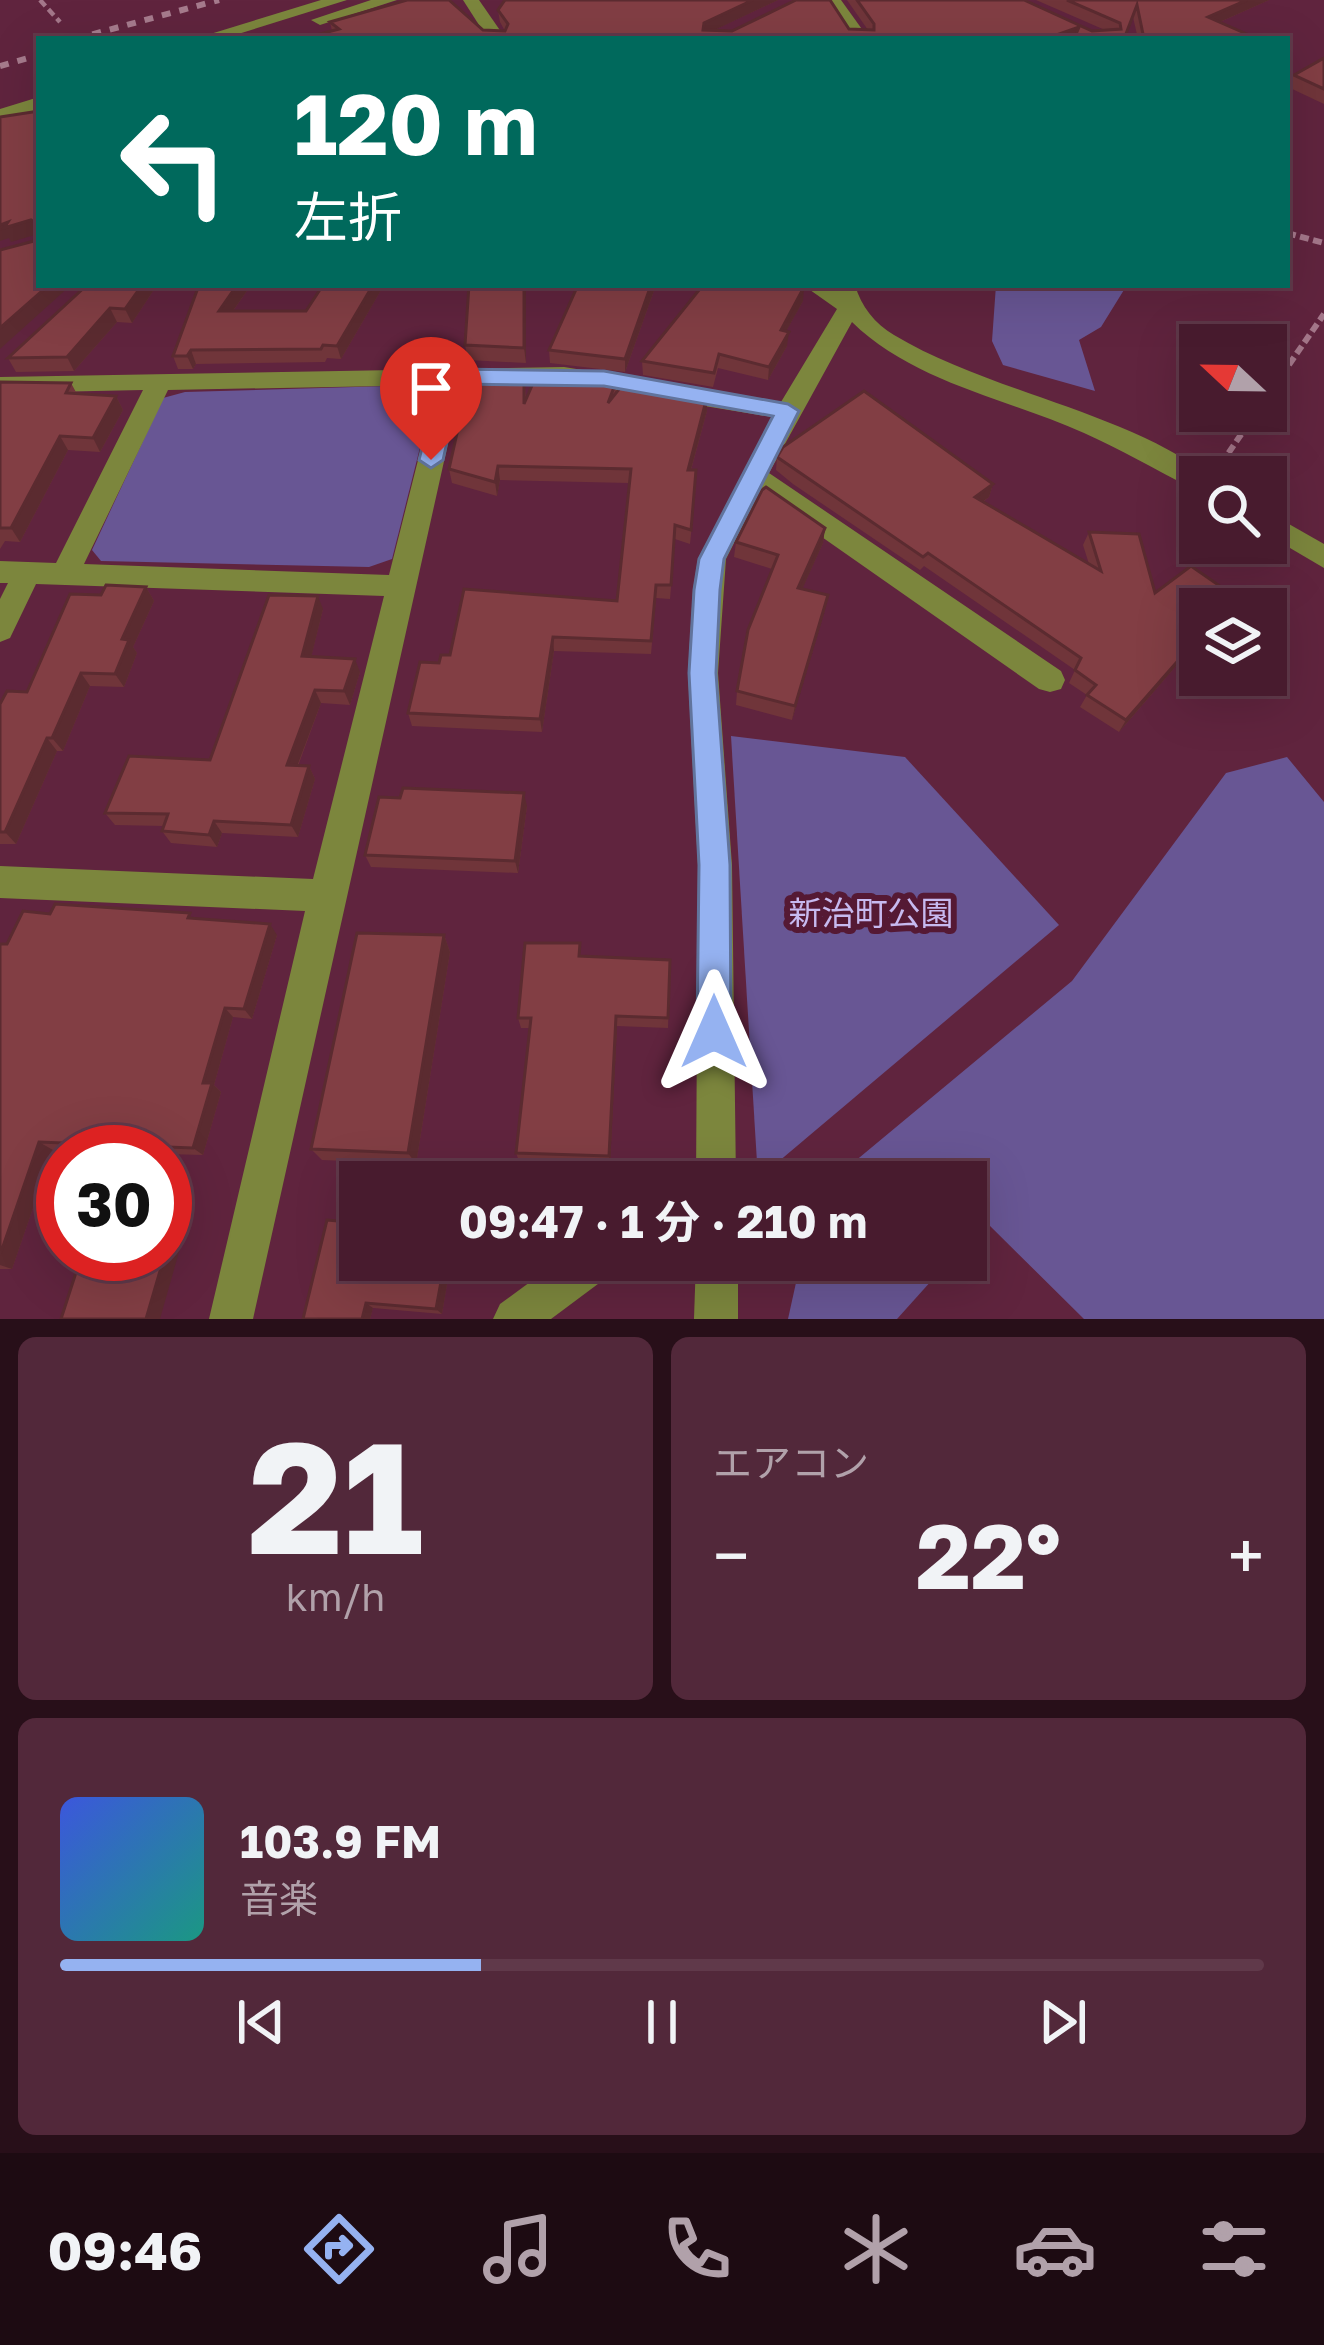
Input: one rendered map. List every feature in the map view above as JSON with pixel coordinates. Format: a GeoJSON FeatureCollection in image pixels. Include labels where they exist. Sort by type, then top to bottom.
{"type":"FeatureCollection","features":[{"type":"Feature","properties":{"kind":"street"},"geometry":{"type":"LineString","coordinates":[[213,36],[339,0]]}},
{"type":"Feature","properties":{"kind":"street"},"geometry":{"type":"LineString","coordinates":[[266,36],[389,0]]}},
{"type":"Feature","properties":{"kind":"street"},"geometry":{"type":"LineString","coordinates":[[471,0],[495,36]]}},
{"type":"Feature","properties":{"kind":"street"},"geometry":{"type":"LineString","coordinates":[[833,0],[858,36]]}},
{"type":"Feature","properties":{"kind":"street"},"geometry":{"type":"LineString","coordinates":[[0,98],[36,87]]}},
{"type":"Feature","properties":{"kind":"street"},"geometry":{"type":"LineString","coordinates":[[0,115],[36,104]]}},
{"type":"Feature","properties":{"kind":"street"},"geometry":{"type":"LineString","coordinates":[[716,1161],[715,865],[703,673],[707,590],[712,559],[847,296],[884,339],[1001,393],[1092,426],[1179,470]]}},
{"type":"Feature","properties":{"kind":"street"},"geometry":{"type":"LineString","coordinates":[[0,385],[451,376],[604,379],[788,411]]}},
{"type":"Feature","properties":{"kind":"street"},"geometry":{"type":"LineString","coordinates":[[231,1319],[451,376]]}},
{"type":"Feature","properties":{"kind":"street"},"geometry":{"type":"LineString","coordinates":[[65,574],[160,380]]}},
{"type":"Feature","properties":{"kind":"street"},"geometry":{"type":"LineString","coordinates":[[757,478],[1050,680]]}},
{"type":"Feature","properties":{"kind":"street"},"geometry":{"type":"LineString","coordinates":[[1287,534],[1324,558]]}},
{"type":"Feature","properties":{"kind":"street"},"geometry":{"type":"LineString","coordinates":[[0,630],[14,572],[401,586]]}},
{"type":"Feature","properties":{"kind":"street"},"geometry":{"type":"LineString","coordinates":[[0,882],[326,896]]}},
{"type":"Feature","properties":{"kind":"street"},"geometry":{"type":"LineString","coordinates":[[515,1319],[567,1281]]}},
{"type":"Feature","properties":{"kind":"street"},"geometry":{"type":"LineString","coordinates":[[716,1319],[717,1281]]}},
{"type":"Feature","properties":{"kind":"path"},"geometry":{"type":"LineString","coordinates":[[40,0],[60,22]]}},
{"type":"Feature","properties":{"kind":"path"},"geometry":{"type":"LineString","coordinates":[[1290,234],[1324,244]]}},
{"type":"Feature","properties":{"kind":"path"},"geometry":{"type":"LineString","coordinates":[[1287,368],[1324,314]]}},
{"type":"Feature","properties":{"kind":"green space"},"geometry":{"type":"Polygon","coordinates":[[[996,288],[1125,288],[1101,327],[1079,340],[1095,391],[1003,365],[992,341],[996,288]]]}},
{"type":"Feature","properties":{"kind":"green space"},"geometry":{"type":"Polygon","coordinates":[[[422,385],[434,392],[392,559],[369,567],[101,561],[92,550],[163,398],[185,392],[422,385]]]}},
{"type":"Feature","properties":{"kind":"green space","name":"新治町公園"},"geometry":{"type":"Polygon","coordinates":[[[731,736],[905,757],[1059,925],[779,1161],[757,1161],[731,736]]]}},
{"type":"Feature","properties":{"kind":"green space"},"geometry":{"type":"Polygon","coordinates":[[[1287,757],[1324,802],[1324,1319],[1084,1319],[987,1223],[987,1161],[855,1161],[1072,981],[1226,773],[1287,757]]]}},
{"type":"Feature","properties":{"kind":"green space"},"geometry":{"type":"Polygon","coordinates":[[[796,1281],[931,1281],[897,1319],[788,1319],[796,1281]]]}},
{"type":"Feature","properties":{"kind":"building"},"geometry":{"type":"Polygon","coordinates":[[[407,0],[449,0],[483,30],[505,31],[508,24],[498,10],[505,0],[753,0],[704,23],[703,30],[732,31],[796,0],[830,0],[849,29],[874,30],[857,0],[1024,0],[1092,31],[1121,29],[1120,23],[1067,0],[1247,0],[1208,17],[1251,36],[1143,36],[1137,5],[1125,36],[1075,36],[1079,27],[1054,36],[312,36],[339,29],[330,22],[407,0]]]}},
{"type":"Feature","properties":{"kind":"building"},"geometry":{"type":"Polygon","coordinates":[[[1324,58],[1324,89],[1294,75],[1324,58]]]}},
{"type":"Feature","properties":{"kind":"building"},"geometry":{"type":"Polygon","coordinates":[[[36,111],[36,223],[0,225],[0,117],[36,111]]]}},
{"type":"Feature","properties":{"kind":"building"},"geometry":{"type":"Polygon","coordinates":[[[36,230],[36,288],[46,288],[0,328],[0,250],[34,241],[36,230]]]}},
{"type":"Feature","properties":{"kind":"building"},"geometry":{"type":"Polygon","coordinates":[[[84,288],[140,288],[125,309],[110,308],[67,357],[8,358],[84,288]]]}},
{"type":"Feature","properties":{"kind":"building"},"geometry":{"type":"Polygon","coordinates":[[[198,288],[235,288],[219,311],[306,311],[321,288],[371,288],[337,346],[191,350],[187,356],[173,356],[198,288]]]}},
{"type":"Feature","properties":{"kind":"building"},"geometry":{"type":"Polygon","coordinates":[[[469,288],[524,288],[524,348],[465,345],[469,288]]]}},
{"type":"Feature","properties":{"kind":"building"},"geometry":{"type":"Polygon","coordinates":[[[577,288],[650,288],[625,359],[549,350],[577,288]]]}},
{"type":"Feature","properties":{"kind":"building"},"geometry":{"type":"Polygon","coordinates":[[[701,288],[803,288],[781,330],[789,332],[769,367],[719,354],[714,373],[642,361],[701,288]]]}},
{"type":"Feature","properties":{"kind":"building"},"geometry":{"type":"Polygon","coordinates":[[[524,374],[524,404],[537,374],[616,382],[608,403],[624,383],[707,397],[688,470],[696,470],[691,530],[675,525],[671,585],[656,585],[651,641],[553,637],[540,719],[408,713],[420,662],[439,663],[441,655],[450,655],[464,589],[617,601],[631,469],[498,466],[495,482],[449,469],[470,375],[524,374]]]}},
{"type":"Feature","properties":{"kind":"building"},"geometry":{"type":"Polygon","coordinates":[[[0,382],[71,383],[66,393],[116,396],[93,438],[60,436],[11,528],[0,528],[0,382]]]}},
{"type":"Feature","properties":{"kind":"building"},"geometry":{"type":"Polygon","coordinates":[[[864,391],[993,484],[975,497],[1101,571],[1089,532],[1139,534],[1155,593],[1191,566],[1223,588],[1179,588],[1179,660],[1126,720],[1087,695],[1096,685],[1075,670],[1081,658],[777,457],[783,447],[864,391]]]}},
{"type":"Feature","properties":{"kind":"building"},"geometry":{"type":"Polygon","coordinates":[[[766,487],[825,528],[798,588],[828,595],[795,706],[737,691],[748,630],[778,555],[736,542],[766,487]]]}},
{"type":"Feature","properties":{"kind":"building"},"geometry":{"type":"Polygon","coordinates":[[[106,585],[146,587],[122,639],[129,640],[115,674],[81,673],[5,832],[0,832],[0,704],[7,691],[27,692],[70,594],[101,595],[106,585]]]}},
{"type":"Feature","properties":{"kind":"building"},"geometry":{"type":"Polygon","coordinates":[[[269,595],[318,596],[302,656],[355,659],[344,691],[315,690],[287,765],[309,766],[291,825],[214,821],[209,835],[162,831],[168,814],[105,813],[129,756],[210,760],[269,595]]]}},
{"type":"Feature","properties":{"kind":"building"},"geometry":{"type":"Polygon","coordinates":[[[403,788],[524,793],[515,861],[365,855],[379,797],[400,798],[403,788]]]}},
{"type":"Feature","properties":{"kind":"building"},"geometry":{"type":"Polygon","coordinates":[[[55,904],[270,924],[244,1009],[225,1008],[203,1083],[212,1083],[193,1148],[192,1125],[36,1125],[36,1151],[0,1255],[0,944],[7,944],[23,911],[50,914],[55,904]]]}},
{"type":"Feature","properties":{"kind":"building"},"geometry":{"type":"Polygon","coordinates":[[[357,933],[444,935],[408,1153],[311,1149],[357,933]]]}},
{"type":"Feature","properties":{"kind":"building"},"geometry":{"type":"Polygon","coordinates":[[[525,943],[580,943],[579,956],[670,960],[668,1018],[616,1016],[609,1156],[516,1153],[531,1018],[518,1018],[525,943]]]}},
{"type":"Feature","properties":{"kind":"building"},"geometry":{"type":"Polygon","coordinates":[[[327,1220],[339,1221],[339,1281],[441,1281],[436,1309],[366,1303],[362,1319],[303,1319],[327,1220]]]}},
{"type":"Feature","properties":{"kind":"building"},"geometry":{"type":"Polygon","coordinates":[[[73,1281],[157,1281],[146,1319],[61,1319],[73,1281]]]}},
{"type":"Feature","properties":{"kind":"railway"},"geometry":{"type":"LineString","coordinates":[[86,36],[219,0]]}},
{"type":"Feature","properties":{"kind":"railway"},"geometry":{"type":"LineString","coordinates":[[0,66],[36,56]]}},
{"type":"Feature","properties":{"kind":"route"},"geometry":{"type":"LineString","coordinates":[[431,460],[451,376],[604,379],[788,411],[712,559],[707,590],[703,673],[715,865],[714,1032]]}}]}
